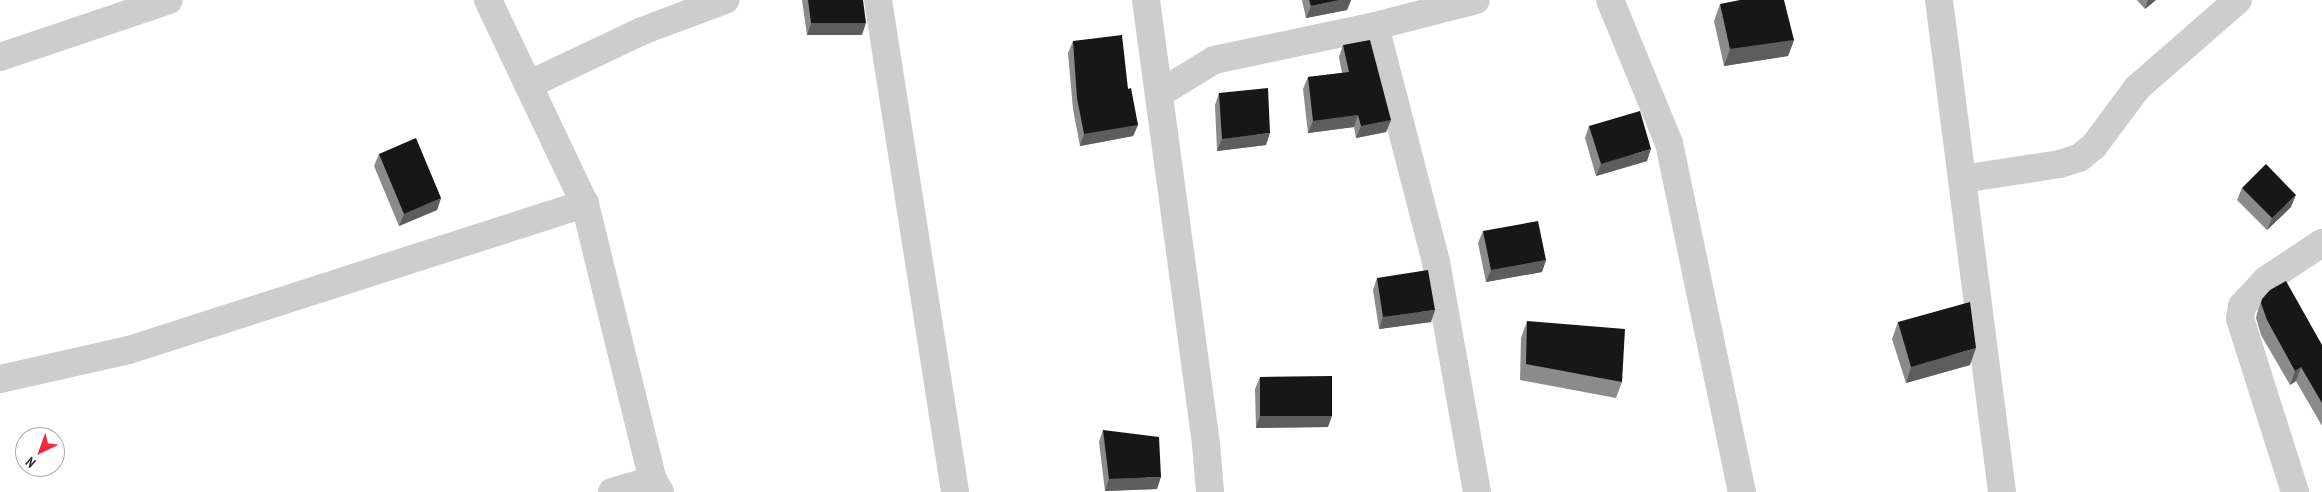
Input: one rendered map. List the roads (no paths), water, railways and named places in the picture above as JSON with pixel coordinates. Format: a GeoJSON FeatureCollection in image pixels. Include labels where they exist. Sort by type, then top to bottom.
{"type":"FeatureCollection","features":[{"type":"Feature","properties":{"kind":"street"},"geometry":{"type":"LineString","coordinates":[[0,57],[169,0]]}},
{"type":"Feature","properties":{"kind":"street"},"geometry":{"type":"LineString","coordinates":[[488,0],[585,204],[657,486],[612,492]]}},
{"type":"Feature","properties":{"kind":"street"},"geometry":{"type":"LineString","coordinates":[[528,85],[642,31],[725,0]]}},
{"type":"Feature","properties":{"kind":"street"},"geometry":{"type":"LineString","coordinates":[[878,0],[955,492]]}},
{"type":"Feature","properties":{"kind":"street"},"geometry":{"type":"LineString","coordinates":[[1146,0],[1206,444],[1210,492]]}},
{"type":"Feature","properties":{"kind":"street"},"geometry":{"type":"LineString","coordinates":[[1160,93],[1214,60],[1375,26],[1476,0]]}},
{"type":"Feature","properties":{"kind":"street"},"geometry":{"type":"LineString","coordinates":[[1610,0],[1669,143],[1742,492]]}},
{"type":"Feature","properties":{"kind":"street"},"geometry":{"type":"LineString","coordinates":[[1939,0],[2002,492]]}},
{"type":"Feature","properties":{"kind":"street"},"geometry":{"type":"LineString","coordinates":[[1962,179],[2060,164],[2079,158],[2094,146],[2137,88],[2238,0]]}},
{"type":"Feature","properties":{"kind":"street"},"geometry":{"type":"LineString","coordinates":[[1375,26],[1436,262],[1477,492]]}},
{"type":"Feature","properties":{"kind":"street"},"geometry":{"type":"LineString","coordinates":[[0,379],[129,350],[585,204]]}},
{"type":"Feature","properties":{"kind":"street"},"geometry":{"type":"LineString","coordinates":[[2295,492],[2240,319],[2242,306],[2266,280],[2322,243]]}}]}
